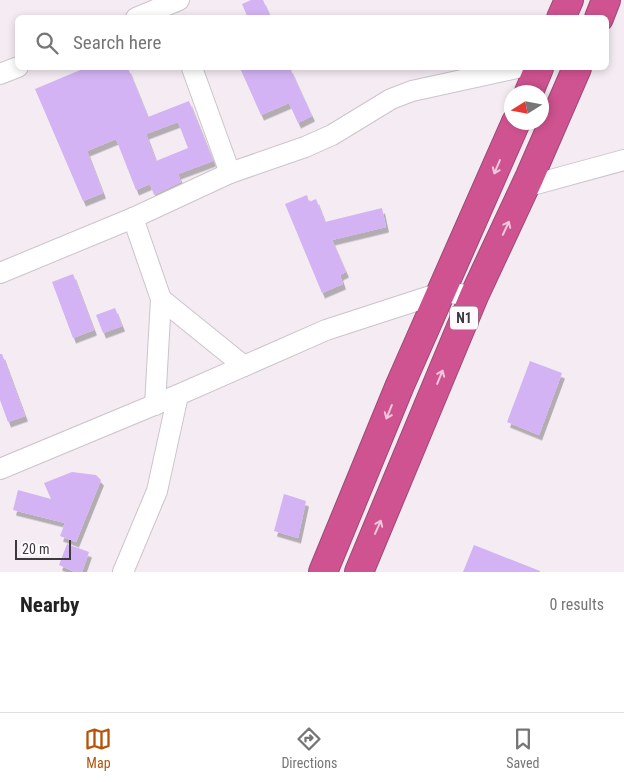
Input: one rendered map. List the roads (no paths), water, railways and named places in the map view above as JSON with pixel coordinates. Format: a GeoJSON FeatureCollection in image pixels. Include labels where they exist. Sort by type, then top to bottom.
{"type":"FeatureCollection","features":[{"type":"Feature","properties":{"kind":"highway"},"geometry":{"type":"LineString","coordinates":[[562,15],[569,0]]}},
{"type":"Feature","properties":{"kind":"highway"},"geometry":{"type":"LineString","coordinates":[[600,15],[606,0]]}},
{"type":"Feature","properties":{"kind":"highway"},"geometry":{"type":"LineString","coordinates":[[532,85],[539,70]]}},
{"type":"Feature","properties":{"kind":"highway","name":"N1"},"geometry":{"type":"LineString","coordinates":[[359,572],[474,296],[576,70]]}},
{"type":"Feature","properties":{"kind":"highway","name":"N1"},"geometry":{"type":"LineString","coordinates":[[323,572],[400,385],[513,130]]}},
{"type":"Feature","properties":{"kind":"street"},"geometry":{"type":"LineString","coordinates":[[145,15],[173,5]]}},
{"type":"Feature","properties":{"kind":"street"},"geometry":{"type":"LineString","coordinates":[[0,74],[15,68]]}},
{"type":"Feature","properties":{"kind":"street"},"geometry":{"type":"LineString","coordinates":[[193,70],[230,173]]}},
{"type":"Feature","properties":{"kind":"street"},"geometry":{"type":"LineString","coordinates":[[0,272],[133,218],[230,173],[332,135],[391,99],[412,91],[507,70]]}},
{"type":"Feature","properties":{"kind":"street"},"geometry":{"type":"LineString","coordinates":[[525,186],[624,160]]}},
{"type":"Feature","properties":{"kind":"street"},"geometry":{"type":"LineString","coordinates":[[133,218],[161,299],[155,405]]}},
{"type":"Feature","properties":{"kind":"street"},"geometry":{"type":"LineString","coordinates":[[0,469],[155,405],[326,330],[442,292],[474,296]]}},
{"type":"Feature","properties":{"kind":"street"},"geometry":{"type":"LineString","coordinates":[[161,299],[244,366]]}},
{"type":"Feature","properties":{"kind":"street"},"geometry":{"type":"LineString","coordinates":[[123,572],[157,491],[178,395]]}}]}
